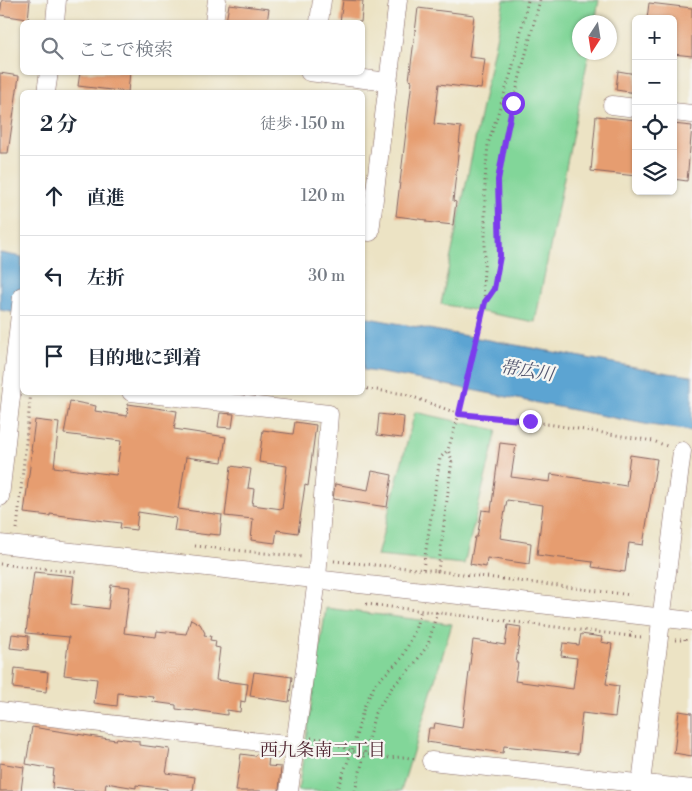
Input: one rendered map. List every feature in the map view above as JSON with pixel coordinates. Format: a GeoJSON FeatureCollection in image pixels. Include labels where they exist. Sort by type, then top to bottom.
{"type":"FeatureCollection","features":[{"type":"Feature","properties":{"kind":"street"},"geometry":{"type":"LineString","coordinates":[[54,20],[57,0]]}},
{"type":"Feature","properties":{"kind":"street"},"geometry":{"type":"LineString","coordinates":[[214,20],[217,0]]}},
{"type":"Feature","properties":{"kind":"street"},"geometry":{"type":"LineString","coordinates":[[319,20],[322,0]]}},
{"type":"Feature","properties":{"kind":"street"},"geometry":{"type":"LineString","coordinates":[[365,231],[370,232],[398,0]]}},
{"type":"Feature","properties":{"kind":"street"},"geometry":{"type":"LineString","coordinates":[[46,90],[48,75]]}},
{"type":"Feature","properties":{"kind":"street"},"geometry":{"type":"LineString","coordinates":[[330,75],[388,82]]}},
{"type":"Feature","properties":{"kind":"street"},"geometry":{"type":"LineString","coordinates":[[612,105],[632,108]]}},
{"type":"Feature","properties":{"kind":"street"},"geometry":{"type":"LineString","coordinates":[[677,112],[692,114]]}},
{"type":"Feature","properties":{"kind":"street"},"geometry":{"type":"LineString","coordinates":[[0,497],[20,315]]}},
{"type":"Feature","properties":{"kind":"street"},"geometry":{"type":"LineString","coordinates":[[158,395],[329,414],[317,579],[289,791]]}},
{"type":"Feature","properties":{"kind":"street"},"geometry":{"type":"LineString","coordinates":[[641,787],[682,451]]}},
{"type":"Feature","properties":{"kind":"street"},"geometry":{"type":"LineString","coordinates":[[0,544],[692,621]]}},
{"type":"Feature","properties":{"kind":"street"},"geometry":{"type":"LineString","coordinates":[[0,711],[295,741]]}},
{"type":"Feature","properties":{"kind":"street"},"geometry":{"type":"LineString","coordinates":[[432,761],[641,787],[692,789]]}},
{"type":"Feature","properties":{"kind":"path"},"geometry":{"type":"LineString","coordinates":[[485,302],[482,286],[485,254],[485,180],[488,144],[512,70],[528,0]]}},
{"type":"Feature","properties":{"kind":"path"},"geometry":{"type":"LineString","coordinates":[[424,570],[440,458],[448,450],[459,414],[485,302],[494,289],[500,256],[498,180],[513,103],[540,0]]}},
{"type":"Feature","properties":{"kind":"path"},"geometry":{"type":"LineString","coordinates":[[365,388],[405,394],[459,414],[530,421],[653,441],[682,451]]}},
{"type":"Feature","properties":{"kind":"path"},"geometry":{"type":"LineString","coordinates":[[24,529],[17,529],[31,395]]}},
{"type":"Feature","properties":{"kind":"path"},"geometry":{"type":"LineString","coordinates":[[363,604],[630,636],[635,595],[438,571],[452,460],[448,450]]}},
{"type":"Feature","properties":{"kind":"path"},"geometry":{"type":"LineString","coordinates":[[336,791],[352,751],[364,707],[375,684],[402,658],[414,633],[421,610]]}},
{"type":"Feature","properties":{"kind":"path"},"geometry":{"type":"LineString","coordinates":[[355,791],[375,712],[393,686],[412,667],[428,645],[437,612]]}},
{"type":"Feature","properties":{"kind":"path"},"geometry":{"type":"LineString","coordinates":[[295,741],[324,739],[352,751],[384,758],[404,756],[432,761]]}},
{"type":"Feature","properties":{"kind":"green space"},"geometry":{"type":"Polygon","coordinates":[[[504,0],[599,0],[596,15],[572,15],[572,60],[588,60],[535,322],[441,304],[504,0]]]}},
{"type":"Feature","properties":{"kind":"green space"},"geometry":{"type":"Polygon","coordinates":[[[415,412],[497,430],[464,564],[377,556],[415,412]]]}},
{"type":"Feature","properties":{"kind":"green space"},"geometry":{"type":"Polygon","coordinates":[[[326,608],[452,624],[401,791],[298,791],[326,608]]]}},
{"type":"Feature","properties":{"kind":"water"},"geometry":{"type":"Polygon","coordinates":[[[0,253],[20,257],[20,314],[0,310],[0,253]]]}},
{"type":"Feature","properties":{"kind":"water","name":"帯広川"},"geometry":{"type":"Polygon","coordinates":[[[365,317],[692,376],[692,431],[650,425],[365,370],[365,317]]]}},
{"type":"Feature","properties":{"kind":"building"},"geometry":{"type":"Polygon","coordinates":[[[2,0],[30,0],[28,19],[0,15],[2,0]]]}},
{"type":"Feature","properties":{"kind":"building"},"geometry":{"type":"Polygon","coordinates":[[[343,0],[363,1],[361,20],[340,20],[343,0]]]}},
{"type":"Feature","properties":{"kind":"building"},"geometry":{"type":"Polygon","coordinates":[[[649,3],[692,8],[692,56],[677,54],[677,15],[648,15],[649,3]]]}},
{"type":"Feature","properties":{"kind":"building"},"geometry":{"type":"Polygon","coordinates":[[[229,4],[269,9],[267,20],[226,20],[229,4]]]}},
{"type":"Feature","properties":{"kind":"building"},"geometry":{"type":"Polygon","coordinates":[[[418,8],[474,15],[469,57],[485,59],[481,89],[439,84],[434,124],[461,127],[453,201],[456,202],[453,225],[396,216],[412,81],[409,80],[418,8]]]}},
{"type":"Feature","properties":{"kind":"building"},"geometry":{"type":"Polygon","coordinates":[[[618,71],[632,73],[632,92],[616,90],[618,71]]]}},
{"type":"Feature","properties":{"kind":"building"},"geometry":{"type":"Polygon","coordinates":[[[0,73],[19,76],[8,153],[0,153],[0,73]]]}},
{"type":"Feature","properties":{"kind":"building"},"geometry":{"type":"Polygon","coordinates":[[[80,75],[130,75],[128,90],[78,86],[80,75]]]}},
{"type":"Feature","properties":{"kind":"building"},"geometry":{"type":"Polygon","coordinates":[[[596,116],[632,120],[632,176],[591,171],[596,116]]]}},
{"type":"Feature","properties":{"kind":"building"},"geometry":{"type":"Polygon","coordinates":[[[677,124],[692,126],[687,181],[677,180],[677,124]]]}},
{"type":"Feature","properties":{"kind":"building"},"geometry":{"type":"Polygon","coordinates":[[[70,401],[96,406],[95,411],[127,416],[128,404],[177,411],[174,429],[226,437],[222,462],[186,457],[178,509],[222,515],[220,535],[174,531],[176,518],[138,512],[136,530],[120,528],[121,523],[50,514],[50,516],[24,513],[35,420],[59,423],[54,467],[116,475],[121,441],[64,434],[70,401]]]}},
{"type":"Feature","properties":{"kind":"building"},"geometry":{"type":"Polygon","coordinates":[[[220,413],[234,414],[232,428],[218,427],[220,413]]]}},
{"type":"Feature","properties":{"kind":"building"},"geometry":{"type":"Polygon","coordinates":[[[379,414],[404,417],[402,438],[377,435],[379,414]]]}},
{"type":"Feature","properties":{"kind":"building"},"geometry":{"type":"Polygon","coordinates":[[[295,422],[316,425],[308,486],[305,485],[298,533],[277,530],[275,543],[251,540],[253,519],[225,516],[231,466],[251,469],[248,488],[254,489],[252,505],[282,509],[287,466],[259,462],[263,430],[293,434],[295,422]]]}},
{"type":"Feature","properties":{"kind":"building"},"geometry":{"type":"Polygon","coordinates":[[[500,443],[516,445],[511,477],[550,482],[551,474],[626,486],[630,455],[657,459],[643,545],[629,543],[625,572],[592,567],[593,562],[537,555],[543,505],[507,500],[500,538],[531,543],[529,564],[487,558],[486,567],[470,564],[482,510],[491,511],[500,443]]]}},
{"type":"Feature","properties":{"kind":"building"},"geometry":{"type":"Polygon","coordinates":[[[372,471],[392,475],[387,507],[333,499],[335,484],[368,490],[372,471]]]}},
{"type":"Feature","properties":{"kind":"building"},"geometry":{"type":"Polygon","coordinates":[[[34,572],[74,576],[71,604],[108,609],[111,585],[130,587],[124,633],[156,637],[157,631],[186,634],[191,619],[200,624],[205,633],[204,635],[211,636],[210,640],[216,641],[215,647],[220,648],[216,680],[248,684],[245,702],[241,701],[240,712],[227,710],[227,715],[176,709],[176,705],[153,702],[154,697],[118,693],[117,706],[94,703],[97,679],[64,675],[69,637],[26,633],[34,572]]]}},
{"type":"Feature","properties":{"kind":"building"},"geometry":{"type":"Polygon","coordinates":[[[508,625],[521,627],[515,681],[573,689],[577,658],[561,656],[563,643],[579,645],[581,634],[602,637],[601,642],[612,644],[606,684],[619,686],[615,717],[582,713],[578,754],[504,746],[503,753],[427,742],[429,728],[434,728],[435,723],[462,728],[473,640],[505,645],[508,625]]]}},
{"type":"Feature","properties":{"kind":"building"},"geometry":{"type":"Polygon","coordinates":[[[12,634],[29,636],[28,650],[10,648],[12,634]]]}},
{"type":"Feature","properties":{"kind":"building"},"geometry":{"type":"Polygon","coordinates":[[[15,668],[48,672],[46,692],[13,688],[15,668]]]}},
{"type":"Feature","properties":{"kind":"building"},"geometry":{"type":"Polygon","coordinates":[[[254,672],[292,677],[289,702],[250,696],[254,672]]]}},
{"type":"Feature","properties":{"kind":"building"},"geometry":{"type":"Polygon","coordinates":[[[679,711],[692,713],[692,756],[674,753],[679,711]]]}},
{"type":"Feature","properties":{"kind":"building"},"geometry":{"type":"Polygon","coordinates":[[[32,727],[116,740],[117,738],[139,741],[139,745],[170,749],[166,773],[195,777],[193,791],[167,791],[167,789],[136,785],[136,788],[106,783],[105,791],[77,791],[52,788],[54,769],[26,764],[32,727]]]}},
{"type":"Feature","properties":{"kind":"building"},"geometry":{"type":"Polygon","coordinates":[[[241,754],[269,756],[268,766],[281,767],[279,791],[236,791],[241,754]]]}},
{"type":"Feature","properties":{"kind":"building"},"geometry":{"type":"Polygon","coordinates":[[[0,763],[24,767],[21,791],[0,791],[0,763]]]}},
{"type":"Feature","properties":{"kind":"district","name":"西九条南二丁目"},"geometry":{"type":"Point","coordinates":[323,750]}},
{"type":"Feature","properties":{"kind":"route"},"geometry":{"type":"LineString","coordinates":[[513,103],[498,180],[500,256],[494,289],[485,302],[459,414],[530,421]]}}]}
